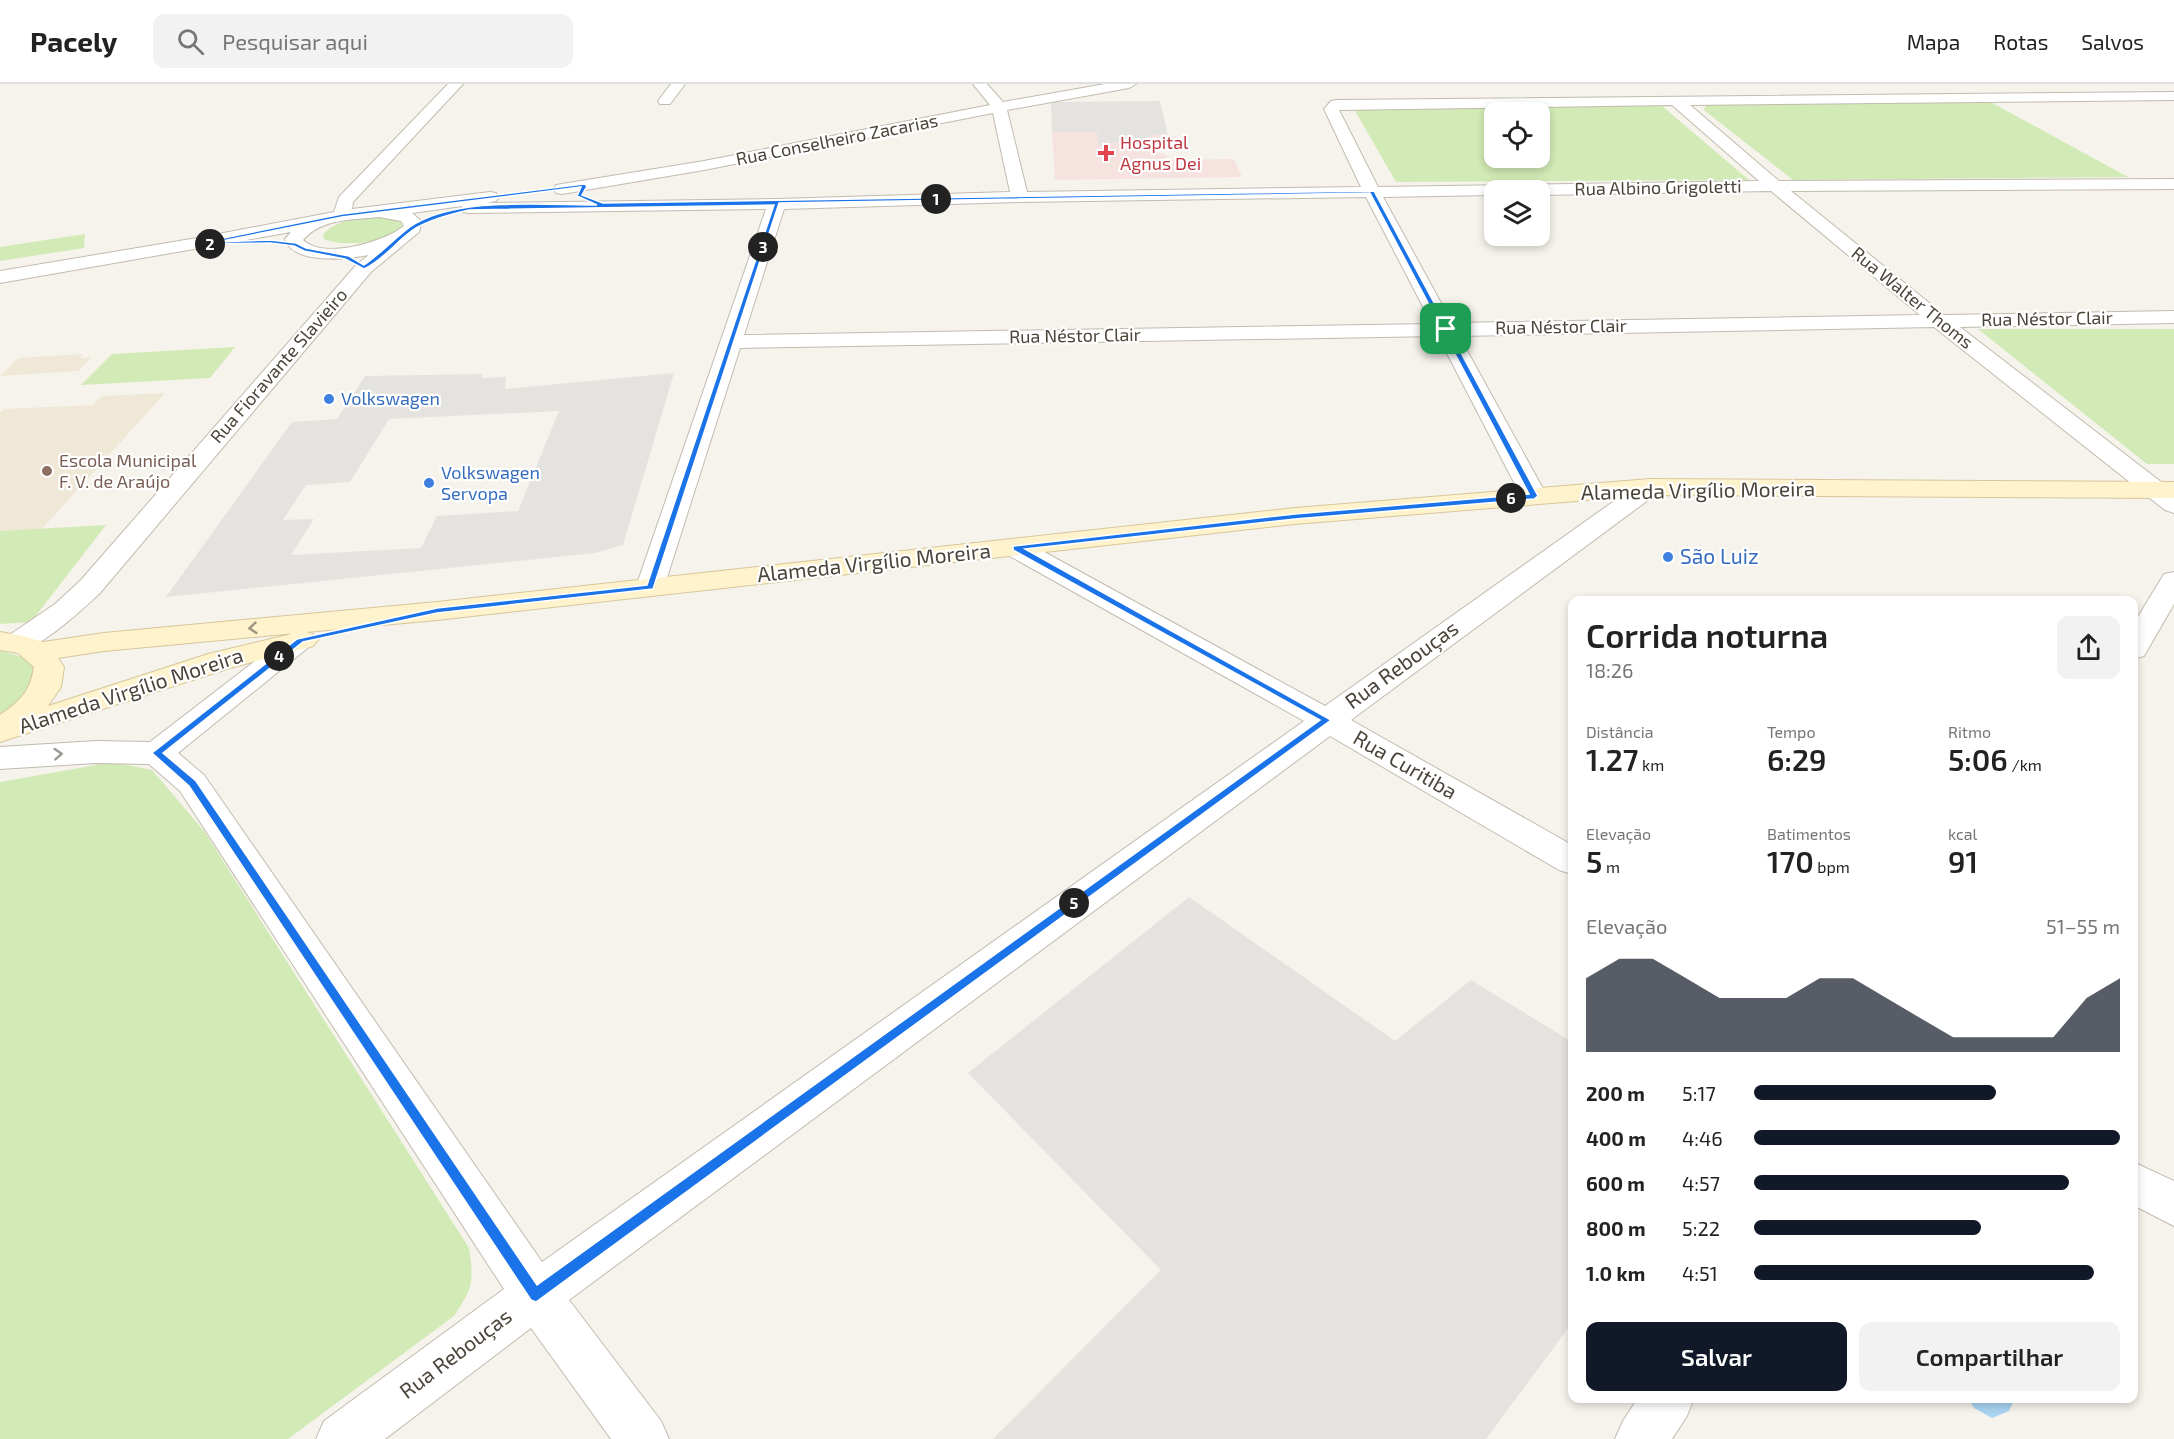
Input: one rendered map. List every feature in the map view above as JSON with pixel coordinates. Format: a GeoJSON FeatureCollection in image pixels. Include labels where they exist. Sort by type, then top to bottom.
{"type":"FeatureCollection","features":[{"type":"Feature","properties":{"kind":"main road","name":"Alameda Virgílio Moreira"},"geometry":{"type":"LineString","coordinates":[[19,645],[104,642],[437,611],[1295,516],[1650,487],[2168,495]]}},
{"type":"Feature","properties":{"kind":"main road","name":"Alameda Virgílio Moreira"},"geometry":{"type":"LineString","coordinates":[[0,731],[219,661],[300,640],[437,611]]}},
{"type":"Feature","properties":{"kind":"main road"},"geometry":{"type":"LineString","coordinates":[[0,731],[28,710],[46,687],[50,667],[19,645]]}},
{"type":"Feature","properties":{"kind":"street"},"geometry":{"type":"LineString","coordinates":[[296,245],[294,239],[298,232],[333,218],[345,201],[456,84]]}},
{"type":"Feature","properties":{"kind":"street"},"geometry":{"type":"LineString","coordinates":[[665,101],[678,84]]}},
{"type":"Feature","properties":{"kind":"street"},"geometry":{"type":"LineString","coordinates":[[980,84],[999,107],[1020,196]]}},
{"type":"Feature","properties":{"kind":"street","name":"Rua Conselheiro Zacarias"},"geometry":{"type":"LineString","coordinates":[[333,218],[584,186],[770,155],[999,107],[1129,84]]}},
{"type":"Feature","properties":{"kind":"street"},"geometry":{"type":"LineString","coordinates":[[1534,496],[1372,192],[1331,109],[1336,104],[2174,96]]}},
{"type":"Feature","properties":{"kind":"street","name":"Rua Walter Thoms"},"geometry":{"type":"LineString","coordinates":[[1676,100],[1775,186],[1939,321],[2168,495]]}},
{"type":"Feature","properties":{"kind":"street","name":"Rua Albino Grigoletti"},"geometry":{"type":"LineString","coordinates":[[469,208],[777,204],[1020,196],[1775,186],[2174,184]]}},
{"type":"Feature","properties":{"kind":"street"},"geometry":{"type":"LineString","coordinates":[[584,186],[579,195],[602,205]]}},
{"type":"Feature","properties":{"kind":"street","name":"Rua Conselheiro Zacarias"},"geometry":{"type":"LineString","coordinates":[[410,231],[443,215],[544,191]]}},
{"type":"Feature","properties":{"kind":"street"},"geometry":{"type":"LineString","coordinates":[[650,587],[777,204]]}},
{"type":"Feature","properties":{"kind":"street"},"geometry":{"type":"LineString","coordinates":[[197,244],[270,242],[296,245],[304,250],[328,252],[378,246],[410,231],[413,222],[407,217],[379,212]]}},
{"type":"Feature","properties":{"kind":"street"},"geometry":{"type":"LineString","coordinates":[[0,277],[197,244],[333,218]]}},
{"type":"Feature","properties":{"kind":"street","name":"Rua Fioravante Slavieiro"},"geometry":{"type":"LineString","coordinates":[[19,645],[65,610],[90,587],[364,268],[410,231]]}},
{"type":"Feature","properties":{"kind":"street","name":"Rua Fioravante Slavieiro"},"geometry":{"type":"LineString","coordinates":[[328,252],[347,258],[364,268]]}},
{"type":"Feature","properties":{"kind":"street","name":"Rua Néstor Clair"},"geometry":{"type":"LineString","coordinates":[[732,342],[2174,317]]}},
{"type":"Feature","properties":{"kind":"street","name":"Rua Rebouças"},"geometry":{"type":"LineString","coordinates":[[342,1439],[536,1295],[1326,720],[1650,487]]}},
{"type":"Feature","properties":{"kind":"street","name":"Rua Curitiba"},"geometry":{"type":"LineString","coordinates":[[1016,548],[1326,720],[1568,859]]}},
{"type":"Feature","properties":{"kind":"street"},"geometry":{"type":"LineString","coordinates":[[2138,641],[2174,580]]}},
{"type":"Feature","properties":{"kind":"street"},"geometry":{"type":"LineString","coordinates":[[0,758],[96,752],[157,753],[300,640]]}},
{"type":"Feature","properties":{"kind":"street"},"geometry":{"type":"LineString","coordinates":[[157,753],[192,783],[536,1295],[643,1439]]}},
{"type":"Feature","properties":{"kind":"street"},"geometry":{"type":"LineString","coordinates":[[2138,1185],[2174,1205]]}},
{"type":"Feature","properties":{"kind":"street"},"geometry":{"type":"LineString","coordinates":[[1641,1439],[1666,1403]]}},
{"type":"Feature","properties":{"kind":"shaded area"},"geometry":{"type":"Polygon","coordinates":[[[1160,101],[1168,135],[1160,133],[1127,145],[1114,142],[1099,147],[1097,132],[1052,132],[1051,102],[1160,101]]]}},
{"type":"Feature","properties":{"kind":"shaded area","name":"Hospital Agnus Dei"},"geometry":{"type":"Polygon","coordinates":[[[1052,132],[1097,132],[1100,147],[1114,142],[1127,145],[1160,133],[1180,138],[1149,150],[1169,156],[1161,160],[1234,159],[1242,177],[1055,180],[1052,132]]]}},
{"type":"Feature","properties":{"kind":"shaded area"},"geometry":{"type":"Polygon","coordinates":[[[83,354],[79,358],[92,357],[79,371],[0,376],[18,358],[83,354]]]}},
{"type":"Feature","properties":{"kind":"shaded area"},"geometry":{"type":"Polygon","coordinates":[[[674,373],[623,545],[595,553],[166,597],[292,422],[337,419],[365,376],[482,374],[481,378],[506,377],[505,389],[674,373]],[[559,411],[389,419],[350,482],[306,485],[283,520],[314,519],[291,555],[421,548],[437,516],[518,511],[559,411]]]}},
{"type":"Feature","properties":{"kind":"shaded area","name":"Escola Municipal F. V. de Araújo"},"geometry":{"type":"Polygon","coordinates":[[[165,393],[42,529],[0,531],[0,413],[4,409],[93,405],[102,396],[165,393]]]}},
{"type":"Feature","properties":{"kind":"shaded area"},"geometry":{"type":"Polygon","coordinates":[[[1189,897],[1395,1041],[1471,980],[1568,1040],[1568,1328],[1486,1439],[993,1439],[1161,1270],[968,1073],[1189,897]]]}},
{"type":"Feature","properties":{"kind":"green space"},"geometry":{"type":"Polygon","coordinates":[[[1987,100],[2128,177],[1793,180],[1704,110],[1706,105],[1987,100]]]}},
{"type":"Feature","properties":{"kind":"green space"},"geometry":{"type":"Polygon","coordinates":[[[1651,103],[1662,106],[1749,180],[1484,180],[1396,182],[1354,109],[1484,106],[1484,168],[1550,168],[1550,105],[1651,103]]]}},
{"type":"Feature","properties":{"kind":"green space"},"geometry":{"type":"Polygon","coordinates":[[[381,218],[402,224],[398,231],[380,240],[342,243],[324,239],[323,235],[328,230],[341,223],[358,219],[381,218]]]}},
{"type":"Feature","properties":{"kind":"green space"},"geometry":{"type":"Polygon","coordinates":[[[85,234],[84,248],[0,261],[0,247],[85,234]]]}},
{"type":"Feature","properties":{"kind":"green space"},"geometry":{"type":"Polygon","coordinates":[[[1978,329],[2174,329],[2174,464],[2147,464],[1978,329]]]}},
{"type":"Feature","properties":{"kind":"green space"},"geometry":{"type":"Polygon","coordinates":[[[235,347],[210,378],[81,385],[112,354],[235,347]]]}},
{"type":"Feature","properties":{"kind":"green space"},"geometry":{"type":"Polygon","coordinates":[[[106,525],[31,622],[0,624],[0,531],[106,525]]]}},
{"type":"Feature","properties":{"kind":"green space"},"geometry":{"type":"Polygon","coordinates":[[[0,651],[23,657],[34,667],[34,676],[25,697],[0,719],[0,651]]]}},
{"type":"Feature","properties":{"kind":"green space"},"geometry":{"type":"Polygon","coordinates":[[[113,762],[152,770],[204,831],[469,1248],[470,1284],[454,1316],[288,1439],[0,1439],[0,782],[113,762]]]}},
{"type":"Feature","properties":{"kind":"water"},"geometry":{"type":"Polygon","coordinates":[[[1971,1403],[2013,1403],[2009,1411],[1992,1418],[1974,1408],[1971,1403]]]}},
{"type":"Feature","properties":{"kind":"place","name":"Hospital Agnus Dei"},"geometry":{"type":"Point","coordinates":[1106,153]}},
{"type":"Feature","properties":{"kind":"place","name":"Volkswagen"},"geometry":{"type":"Point","coordinates":[329,399]}},
{"type":"Feature","properties":{"kind":"place","name":"Escola Municipal F. V. de Araújo"},"geometry":{"type":"Point","coordinates":[47,471]}},
{"type":"Feature","properties":{"kind":"place","name":"Volkswagen Servopa"},"geometry":{"type":"Point","coordinates":[429,483]}},
{"type":"Feature","properties":{"kind":"place","name":"São Luiz"},"geometry":{"type":"Point","coordinates":[1668,557]}},
{"type":"Feature","properties":{"kind":"route"},"geometry":{"type":"LineString","coordinates":[[1446,329],[1372,192],[1020,196],[777,204],[602,205],[579,195],[584,186],[342,216],[197,244],[270,242],[296,245],[304,250],[328,252],[347,258],[364,268],[413,228],[443,215],[469,208],[777,204],[650,587],[437,611],[300,640],[157,753],[192,783],[536,1295],[1326,720],[1016,548],[1295,516],[1534,496],[1446,329]]}}]}
